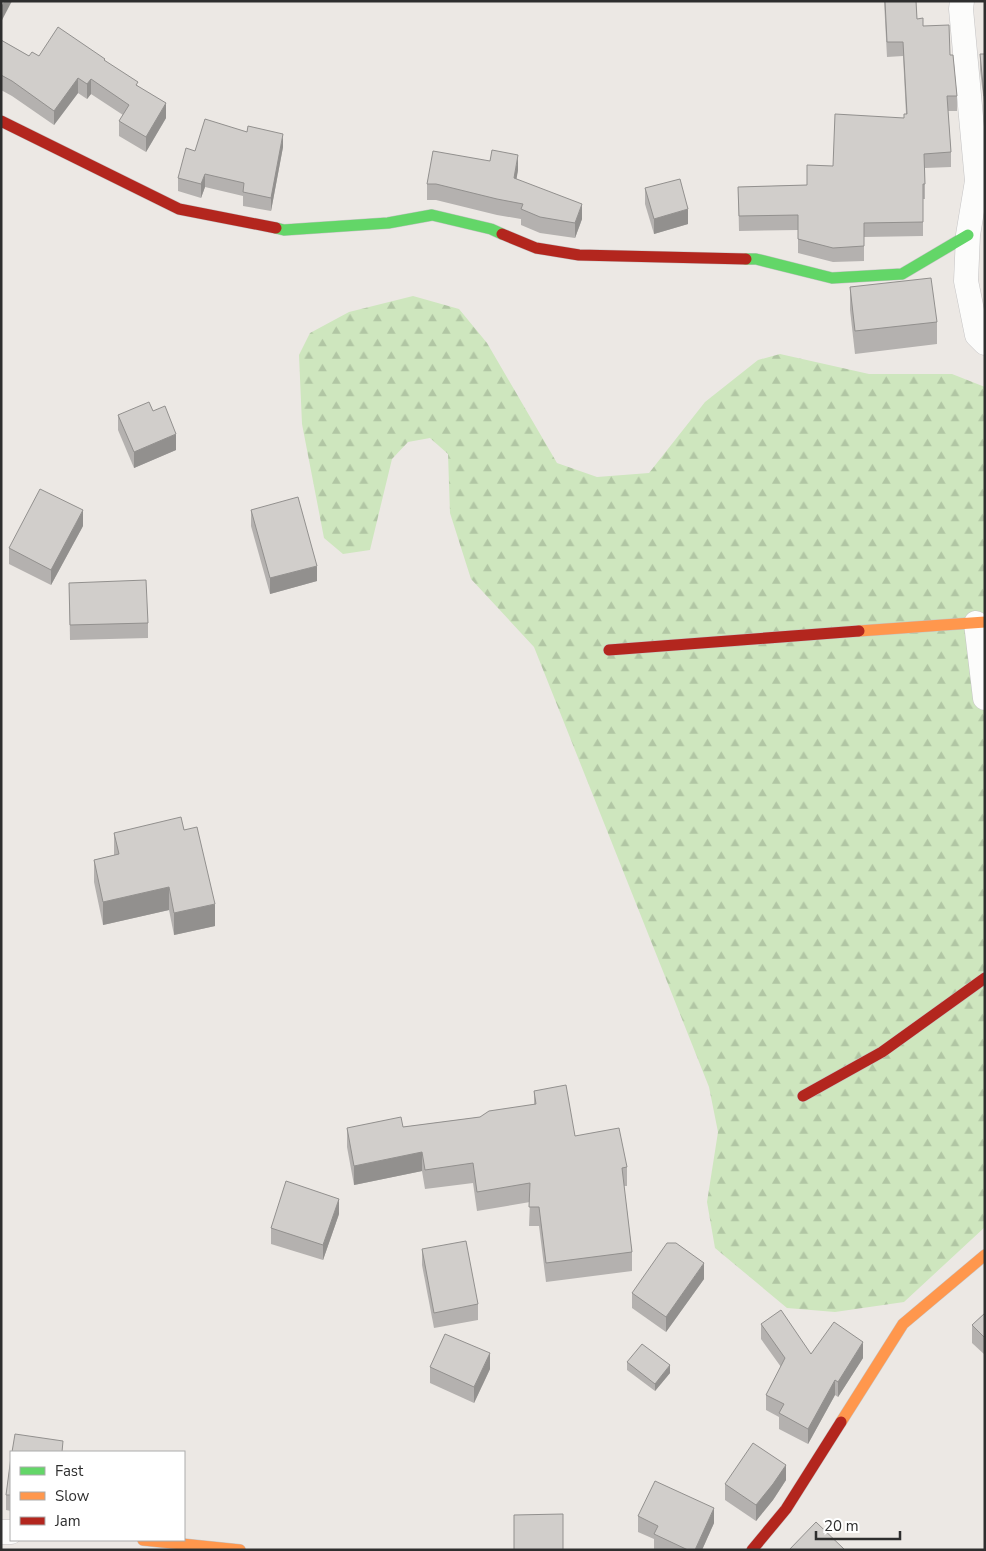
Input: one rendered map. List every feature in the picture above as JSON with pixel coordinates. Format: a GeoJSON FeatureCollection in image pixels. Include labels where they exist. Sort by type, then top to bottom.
{"type":"FeatureCollection","features":[{"type":"Feature","properties":{"kind":"street"},"geometry":{"type":"LineString","coordinates":[[962,1],[961,10],[977,181],[968,235],[966,281],[978,335],[985,343]]}},
{"type":"Feature","properties":{"kind":"street"},"geometry":{"type":"LineString","coordinates":[[1,121],[179,209],[284,230],[388,223],[432,216],[491,229],[536,248],[579,255],[756,259],[832,278],[902,274],[968,235]]}},
{"type":"Feature","properties":{"kind":"street"},"geometry":{"type":"LineString","coordinates":[[609,650],[980,622],[985,698]]}},
{"type":"Feature","properties":{"kind":"street"},"geometry":{"type":"LineString","coordinates":[[803,1096],[882,1052],[985,978]]}},
{"type":"Feature","properties":{"kind":"street"},"geometry":{"type":"LineString","coordinates":[[752,1550],[786,1509],[903,1324],[985,1255]]}},
{"type":"Feature","properties":{"kind":"street"},"geometry":{"type":"LineString","coordinates":[[153,1541],[240,1550]]}},
{"type":"Feature","properties":{"kind":"green space"},"geometry":{"type":"Polygon","coordinates":[[[413,296],[459,309],[487,343],[557,463],[597,477],[649,473],[705,402],[758,360],[780,354],[869,374],[952,374],[985,387],[985,1227],[904,1302],[835,1312],[787,1308],[715,1248],[707,1202],[718,1132],[709,1087],[534,647],[471,579],[450,513],[448,454],[430,438],[408,442],[392,459],[370,550],[343,554],[324,538],[302,424],[299,355],[310,333],[349,312],[413,296]]]}},
{"type":"Feature","properties":{"kind":"building"},"geometry":{"type":"Polygon","coordinates":[[[885,1],[916,1],[917,19],[923,18],[923,26],[949,25],[950,55],[953,55],[957,96],[947,96],[951,152],[924,154],[923,222],[864,223],[864,246],[833,248],[798,239],[798,215],[739,216],[738,187],[807,185],[807,165],[833,166],[835,114],[904,118],[904,114],[907,114],[903,42],[887,42],[885,1]]]}},
{"type":"Feature","properties":{"kind":"building"},"geometry":{"type":"Polygon","coordinates":[[[58,27],[138,82],[136,85],[166,103],[146,137],[119,121],[129,105],[91,79],[87,84],[78,78],[54,111],[1,75],[1,40],[29,56],[32,52],[39,56],[58,27]]]}},
{"type":"Feature","properties":{"kind":"building"},"geometry":{"type":"Polygon","coordinates":[[[980,54],[985,54],[985,96],[984,96],[980,54]]]}},
{"type":"Feature","properties":{"kind":"building"},"geometry":{"type":"Polygon","coordinates":[[[205,119],[247,132],[248,126],[283,134],[271,198],[243,192],[244,183],[205,174],[201,184],[178,178],[186,148],[195,151],[205,119]]]}},
{"type":"Feature","properties":{"kind":"building"},"geometry":{"type":"Polygon","coordinates":[[[492,150],[518,155],[514,178],[582,204],[575,223],[540,217],[521,209],[523,204],[436,184],[427,184],[433,151],[490,161],[492,150]]]}},
{"type":"Feature","properties":{"kind":"building"},"geometry":{"type":"Polygon","coordinates":[[[680,179],[688,209],[654,219],[645,188],[680,179]]]}},
{"type":"Feature","properties":{"kind":"building"},"geometry":{"type":"Polygon","coordinates":[[[931,278],[937,322],[855,331],[850,287],[931,278]]]}},
{"type":"Feature","properties":{"kind":"building"},"geometry":{"type":"Polygon","coordinates":[[[149,402],[153,411],[165,406],[176,434],[134,452],[118,415],[149,402]]]}},
{"type":"Feature","properties":{"kind":"building"},"geometry":{"type":"Polygon","coordinates":[[[40,489],[83,510],[51,570],[9,548],[40,489]]]}},
{"type":"Feature","properties":{"kind":"building"},"geometry":{"type":"Polygon","coordinates":[[[298,497],[317,566],[270,578],[251,510],[298,497]]]}},
{"type":"Feature","properties":{"kind":"building"},"geometry":{"type":"Polygon","coordinates":[[[146,580],[148,623],[70,625],[69,583],[146,580]]]}},
{"type":"Feature","properties":{"kind":"building"},"geometry":{"type":"Polygon","coordinates":[[[181,817],[184,830],[197,827],[215,904],[174,913],[169,887],[103,902],[94,860],[119,854],[114,833],[181,817]]]}},
{"type":"Feature","properties":{"kind":"building"},"geometry":{"type":"Polygon","coordinates":[[[566,1085],[575,1136],[619,1128],[627,1167],[622,1168],[632,1252],[546,1263],[539,1207],[529,1207],[530,1183],[477,1192],[473,1163],[425,1170],[422,1152],[354,1166],[347,1128],[401,1117],[403,1127],[480,1117],[489,1111],[536,1104],[534,1091],[566,1085]]]}},
{"type":"Feature","properties":{"kind":"building"},"geometry":{"type":"Polygon","coordinates":[[[286,1181],[339,1199],[323,1245],[271,1228],[286,1181]]]}},
{"type":"Feature","properties":{"kind":"building"},"geometry":{"type":"Polygon","coordinates":[[[466,1241],[478,1304],[434,1313],[422,1249],[466,1241]]]}},
{"type":"Feature","properties":{"kind":"building"},"geometry":{"type":"Polygon","coordinates":[[[667,1243],[676,1243],[704,1263],[666,1317],[632,1293],[667,1243]]]}},
{"type":"Feature","properties":{"kind":"building"},"geometry":{"type":"Polygon","coordinates":[[[781,1310],[811,1354],[834,1322],[863,1342],[838,1382],[835,1380],[808,1429],[779,1413],[784,1404],[766,1395],[785,1358],[761,1324],[781,1310]]]}},
{"type":"Feature","properties":{"kind":"building"},"geometry":{"type":"Polygon","coordinates":[[[985,1313],[985,1338],[972,1325],[985,1313]]]}},
{"type":"Feature","properties":{"kind":"building"},"geometry":{"type":"Polygon","coordinates":[[[445,1334],[490,1353],[474,1387],[430,1367],[445,1334]]]}},
{"type":"Feature","properties":{"kind":"building"},"geometry":{"type":"Polygon","coordinates":[[[642,1344],[670,1365],[655,1384],[627,1362],[642,1344]]]}},
{"type":"Feature","properties":{"kind":"building"},"geometry":{"type":"Polygon","coordinates":[[[15,1434],[63,1441],[62,1451],[12,1451],[15,1434]]]}},
{"type":"Feature","properties":{"kind":"building"},"geometry":{"type":"Polygon","coordinates":[[[753,1443],[786,1465],[756,1505],[725,1484],[753,1443]]]}},
{"type":"Feature","properties":{"kind":"building"},"geometry":{"type":"Polygon","coordinates":[[[10,1465],[10,1495],[6,1495],[10,1465]]]}},
{"type":"Feature","properties":{"kind":"building"},"geometry":{"type":"Polygon","coordinates":[[[655,1481],[714,1508],[695,1550],[688,1550],[654,1534],[658,1526],[638,1516],[655,1481]]]}},
{"type":"Feature","properties":{"kind":"building"},"geometry":{"type":"Polygon","coordinates":[[[563,1514],[563,1550],[514,1550],[514,1515],[563,1514]]]}},
{"type":"Feature","properties":{"kind":"building"},"geometry":{"type":"Polygon","coordinates":[[[816,1522],[845,1550],[789,1550],[816,1522]]]}},
{"type":"Feature","properties":{"kind":"traffic: fast"},"geometry":{"type":"LineString","coordinates":[[276,228],[284,230],[388,223],[432,215],[491,229],[502,234]]}},
{"type":"Feature","properties":{"kind":"traffic: fast"},"geometry":{"type":"LineString","coordinates":[[746,259],[756,259],[832,278],[902,274],[968,235]]}},
{"type":"Feature","properties":{"kind":"traffic: slow"},"geometry":{"type":"LineString","coordinates":[[859,631],[985,622]]}},
{"type":"Feature","properties":{"kind":"traffic: slow"},"geometry":{"type":"LineString","coordinates":[[841,1422],[903,1324],[985,1255]]}},
{"type":"Feature","properties":{"kind":"traffic: slow"},"geometry":{"type":"LineString","coordinates":[[153,1541],[240,1550]]}},
{"type":"Feature","properties":{"kind":"traffic: jam"},"geometry":{"type":"LineString","coordinates":[[1,121],[179,209],[276,228]]}},
{"type":"Feature","properties":{"kind":"traffic: jam"},"geometry":{"type":"LineString","coordinates":[[502,234],[536,248],[579,255],[746,259]]}},
{"type":"Feature","properties":{"kind":"traffic: jam"},"geometry":{"type":"LineString","coordinates":[[609,650],[859,631]]}},
{"type":"Feature","properties":{"kind":"traffic: jam"},"geometry":{"type":"LineString","coordinates":[[803,1096],[882,1052],[985,978]]}},
{"type":"Feature","properties":{"kind":"traffic: jam"},"geometry":{"type":"LineString","coordinates":[[752,1550],[786,1509],[841,1422]]}}]}
